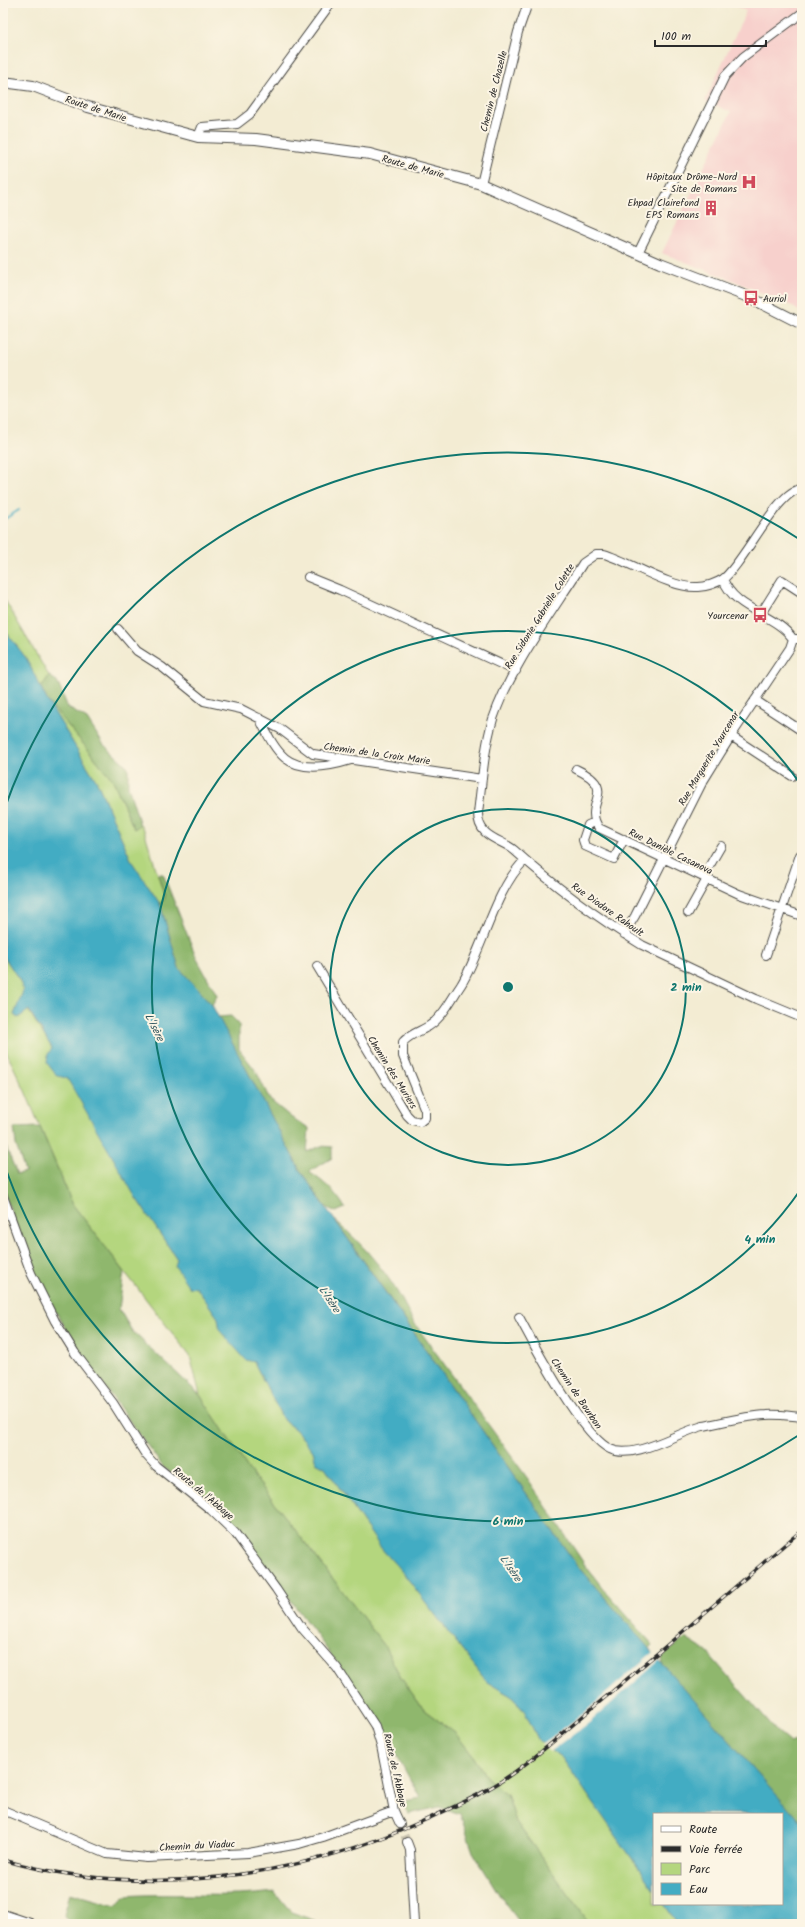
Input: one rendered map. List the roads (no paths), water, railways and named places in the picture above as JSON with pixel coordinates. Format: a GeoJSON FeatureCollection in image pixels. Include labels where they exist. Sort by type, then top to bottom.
{"type":"FeatureCollection","features":[{"type":"Feature","properties":{"kind":"street"},"geometry":{"type":"LineString","coordinates":[[198,137],[202,127],[237,124],[250,114],[331,3]]}},
{"type":"Feature","properties":{"kind":"street","name":"Chemin de Chazelle"},"geometry":{"type":"LineString","coordinates":[[481,184],[518,32],[528,3]]}},
{"type":"Feature","properties":{"kind":"street"},"geometry":{"type":"LineString","coordinates":[[638,253],[725,76],[743,57],[802,13]]}},
{"type":"Feature","properties":{"kind":"street","name":"Route de Marie"},"geometry":{"type":"LineString","coordinates":[[3,82],[33,86],[88,107],[198,137],[256,139],[370,154],[481,184],[638,253],[751,298],[802,324]]}},
{"type":"Feature","properties":{"kind":"street","name":"Rue Sidonie Gabrielle Colette"},"geometry":{"type":"LineString","coordinates":[[482,779],[486,750],[494,718],[516,671],[583,564],[596,554],[612,557],[677,585],[697,587],[723,579],[736,567],[761,526],[793,491],[802,490]]}},
{"type":"Feature","properties":{"kind":"street"},"geometry":{"type":"LineString","coordinates":[[308,577],[347,593],[516,671]]}},
{"type":"Feature","properties":{"kind":"street"},"geometry":{"type":"LineString","coordinates":[[723,579],[725,585],[739,601],[785,629],[793,638],[802,639]]}},
{"type":"Feature","properties":{"kind":"street"},"geometry":{"type":"LineString","coordinates":[[760,615],[782,580],[802,593]]}},
{"type":"Feature","properties":{"kind":"street","name":"Chemin de la Croix Marie"},"geometry":{"type":"LineString","coordinates":[[118,628],[137,651],[162,667],[204,701],[241,708],[280,729],[313,754],[482,779]]}},
{"type":"Feature","properties":{"kind":"street","name":"Rue Marguerite Yourcenar"},"geometry":{"type":"LineString","coordinates":[[624,934],[694,797],[731,736],[790,648],[793,638]]}},
{"type":"Feature","properties":{"kind":"street"},"geometry":{"type":"LineString","coordinates":[[755,700],[802,731]]}},
{"type":"Feature","properties":{"kind":"street"},"geometry":{"type":"LineString","coordinates":[[259,718],[272,742],[285,758],[309,767],[336,765],[354,759]]}},
{"type":"Feature","properties":{"kind":"street"},"geometry":{"type":"LineString","coordinates":[[731,736],[792,776]]}},
{"type":"Feature","properties":{"kind":"street"},"geometry":{"type":"LineString","coordinates":[[576,769],[595,780],[598,786],[594,814],[595,822],[588,826],[583,840],[585,846],[614,859],[624,839]]}},
{"type":"Feature","properties":{"kind":"street","name":"Rue Diodore Rahoult"},"geometry":{"type":"LineString","coordinates":[[482,779],[478,820],[485,832],[513,849],[542,876],[642,945],[742,992],[802,1018]]}},
{"type":"Feature","properties":{"kind":"street","name":"Rue Danièle Casanova"},"geometry":{"type":"LineString","coordinates":[[595,822],[599,828],[739,894],[802,916]]}},
{"type":"Feature","properties":{"kind":"street"},"geometry":{"type":"LineString","coordinates":[[688,913],[721,846]]}},
{"type":"Feature","properties":{"kind":"street"},"geometry":{"type":"LineString","coordinates":[[766,955],[800,854]]}},
{"type":"Feature","properties":{"kind":"street","name":"Chemin des Muriers"},"geometry":{"type":"LineString","coordinates":[[317,966],[407,1115],[412,1120],[420,1122],[425,1118],[425,1110],[403,1056],[403,1042],[429,1026],[445,1009],[465,977],[506,885],[516,868],[525,860]]}},
{"type":"Feature","properties":{"kind":"street","name":"Route de l'Abbaye"},"geometry":{"type":"LineString","coordinates":[[3,1196],[31,1273],[55,1321],[75,1353],[113,1403],[146,1455],[156,1466],[211,1510],[234,1533],[268,1576],[302,1628],[337,1668],[375,1726],[381,1746],[394,1811],[400,1824]]}},
{"type":"Feature","properties":{"kind":"street","name":"Chemin de Bourbon"},"geometry":{"type":"LineString","coordinates":[[519,1317],[571,1406],[592,1434],[611,1450],[621,1451],[647,1448],[701,1427],[751,1417],[775,1415],[802,1417]]}},
{"type":"Feature","properties":{"kind":"street","name":"Chemin du Viaduc"},"geometry":{"type":"LineString","coordinates":[[3,1810],[107,1854],[147,1858],[248,1853],[299,1844],[323,1837],[394,1811]]}},
{"type":"Feature","properties":{"kind":"street"},"geometry":{"type":"LineString","coordinates":[[407,1842],[410,1850],[414,1924]]}},
{"type":"Feature","properties":{"kind":"street"},"geometry":{"type":"LineString","coordinates":[[3,1915],[30,1924]]}},
{"type":"Feature","properties":{"kind":"water","name":"L'Isère"},"geometry":{"type":"Polygon","coordinates":[[[3,628],[26,658],[47,700],[97,782],[132,862],[160,904],[179,968],[212,1005],[301,1172],[578,1567],[802,1824],[802,1924],[678,1924],[665,1905],[783,1905],[783,1813],[653,1813],[653,1889],[562,1758],[539,1741],[525,1712],[511,1696],[487,1682],[404,1574],[381,1548],[325,1467],[316,1462],[313,1451],[296,1430],[284,1421],[254,1362],[246,1360],[220,1331],[218,1318],[197,1288],[189,1287],[175,1266],[177,1259],[136,1198],[67,1078],[57,1076],[47,1063],[48,1054],[52,1048],[29,1010],[18,1018],[14,1015],[23,991],[20,981],[3,955],[3,628]]]}},
{"type":"Feature","properties":{"kind":"waterway"},"geometry":{"type":"LineString","coordinates":[[3,520],[19,510]]}},
{"type":"Feature","properties":{"kind":"tunnel"},"geometry":{"type":"LineString","coordinates":[[400,1824],[407,1842]]}},
{"type":"Feature","properties":{"kind":"railway"},"geometry":{"type":"LineString","coordinates":[[3,1860],[56,1872],[109,1879],[162,1880],[216,1877],[269,1870],[322,1857],[373,1841],[423,1821],[481,1793],[500,1782],[537,1755],[802,1530]]}},
{"type":"Feature","properties":{"kind":"place","name":"Hôpitaux Drôme-Nord - Site de Romans"},"geometry":{"type":"Point","coordinates":[749,182]}},
{"type":"Feature","properties":{"kind":"place","name":"Ehpad Clairefond EPS Romans"},"geometry":{"type":"Point","coordinates":[711,208]}},
{"type":"Feature","properties":{"kind":"place","name":"Auriol"},"geometry":{"type":"Point","coordinates":[751,298]}},
{"type":"Feature","properties":{"kind":"place","name":"Yourcenar"},"geometry":{"type":"Point","coordinates":[760,615]}}]}
